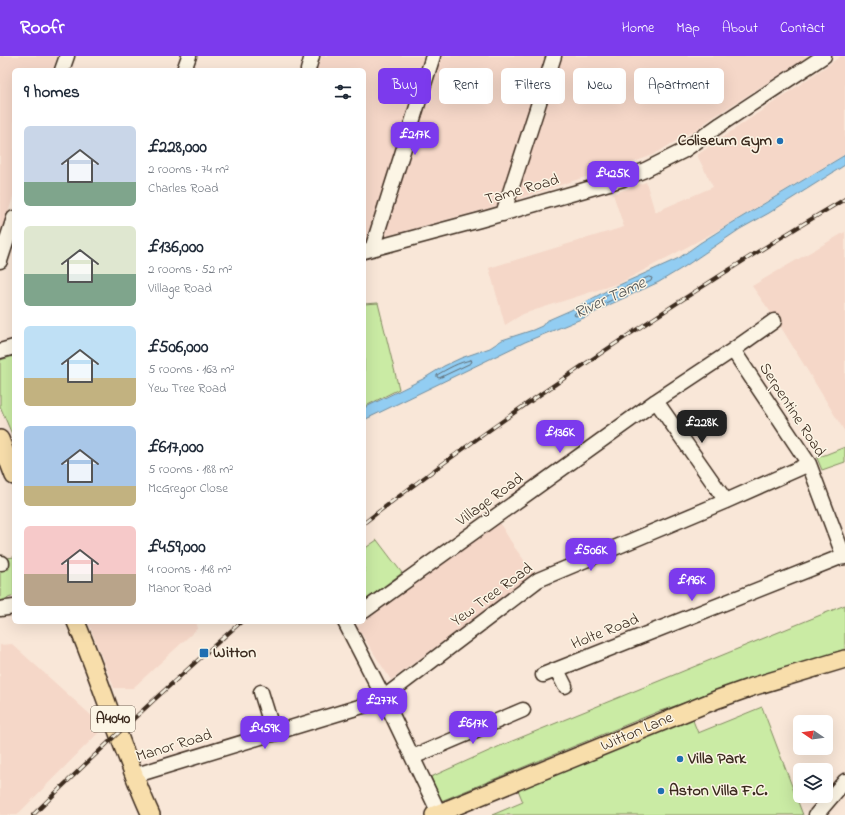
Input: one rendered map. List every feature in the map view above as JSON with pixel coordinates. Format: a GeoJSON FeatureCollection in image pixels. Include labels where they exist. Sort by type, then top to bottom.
{"type":"FeatureCollection","features":[{"type":"Feature","properties":{"kind":"main road"},"geometry":{"type":"LineString","coordinates":[[0,439],[12,471]]}},
{"type":"Feature","properties":{"kind":"main road","name":"A4040"},"geometry":{"type":"LineString","coordinates":[[77,624],[110,710],[133,776],[150,815]]}},
{"type":"Feature","properties":{"kind":"main road","name":"Witton Lane"},"geometry":{"type":"LineString","coordinates":[[436,814],[718,699],[752,687],[845,659]]}},
{"type":"Feature","properties":{"kind":"street"},"geometry":{"type":"LineString","coordinates":[[63,68],[67,56]]}},
{"type":"Feature","properties":{"kind":"street"},"geometry":{"type":"LineString","coordinates":[[185,68],[189,56]]}},
{"type":"Feature","properties":{"kind":"street"},"geometry":{"type":"LineString","coordinates":[[309,68],[312,56]]}},
{"type":"Feature","properties":{"kind":"street"},"geometry":{"type":"LineString","coordinates":[[368,250],[433,56]]}},
{"type":"Feature","properties":{"kind":"street"},"geometry":{"type":"LineString","coordinates":[[503,214],[554,56]]}},
{"type":"Feature","properties":{"kind":"street","name":"Tame Road"},"geometry":{"type":"LineString","coordinates":[[368,250],[503,214],[623,179],[683,152],[721,124],[824,56]]}},
{"type":"Feature","properties":{"kind":"street"},"geometry":{"type":"LineString","coordinates":[[0,261],[12,224]]}},
{"type":"Feature","properties":{"kind":"street","name":"Village Road"},"geometry":{"type":"LineString","coordinates":[[366,610],[656,401],[774,321]]}},
{"type":"Feature","properties":{"kind":"street"},"geometry":{"type":"LineString","coordinates":[[0,352],[12,349]]}},
{"type":"Feature","properties":{"kind":"street","name":"Serpentine Road"},"geometry":{"type":"LineString","coordinates":[[733,350],[809,464],[844,557]]}},
{"type":"Feature","properties":{"kind":"street"},"geometry":{"type":"LineString","coordinates":[[656,401],[726,501]]}},
{"type":"Feature","properties":{"kind":"street","name":"Yew Tree Road"},"geometry":{"type":"LineString","coordinates":[[384,698],[538,580],[726,501],[809,464]]}},
{"type":"Feature","properties":{"kind":"street","name":"Holte Road"},"geometry":{"type":"LineString","coordinates":[[543,675],[838,558],[844,557]]}},
{"type":"Feature","properties":{"kind":"street"},"geometry":{"type":"LineString","coordinates":[[347,624],[413,757],[436,814]]}},
{"type":"Feature","properties":{"kind":"street"},"geometry":{"type":"LineString","coordinates":[[557,670],[565,686]]}},
{"type":"Feature","properties":{"kind":"street"},"geometry":{"type":"LineString","coordinates":[[261,692],[274,734]]}},
{"type":"Feature","properties":{"kind":"street","name":"Manor Road"},"geometry":{"type":"LineString","coordinates":[[133,776],[274,734],[379,701],[384,698]]}},
{"type":"Feature","properties":{"kind":"street"},"geometry":{"type":"LineString","coordinates":[[413,757],[523,710]]}},
{"type":"Feature","properties":{"kind":"street"},"geometry":{"type":"LineString","coordinates":[[816,815],[845,781]]}},
{"type":"Feature","properties":{"kind":"shaded area"},"geometry":{"type":"Polygon","coordinates":[[[0,56],[57,56],[54,68],[12,68],[12,200],[0,238],[0,56]]]}},
{"type":"Feature","properties":{"kind":"shaded area"},"geometry":{"type":"Polygon","coordinates":[[[322,56],[809,56],[694,131],[653,155],[486,209],[366,241],[366,68],[318,68],[322,56]]]}},
{"type":"Feature","properties":{"kind":"shaded area"},"geometry":{"type":"Polygon","coordinates":[[[841,56],[845,56],[845,154],[724,227],[622,282],[523,314],[505,325],[489,268],[624,227],[613,194],[646,182],[655,212],[713,187],[697,155],[841,56]]]}},
{"type":"Feature","properties":{"kind":"shaded area"},"geometry":{"type":"Polygon","coordinates":[[[845,232],[845,432],[779,324],[752,286],[845,232]]]}},
{"type":"Feature","properties":{"kind":"shaded area"},"geometry":{"type":"Polygon","coordinates":[[[499,522],[515,548],[533,572],[532,575],[391,680],[357,627],[361,624],[366,624],[366,620],[499,522]]]}},
{"type":"Feature","properties":{"kind":"shaded area"},"geometry":{"type":"Polygon","coordinates":[[[89,624],[197,624],[198,628],[133,688],[114,688],[89,624]]]}},
{"type":"Feature","properties":{"kind":"shaded area"},"geometry":{"type":"Polygon","coordinates":[[[12,644],[104,727],[17,815],[0,815],[0,645],[12,644]]]}},
{"type":"Feature","properties":{"kind":"green space"},"geometry":{"type":"Polygon","coordinates":[[[378,303],[399,389],[366,406],[366,304],[378,303]]]}},
{"type":"Feature","properties":{"kind":"green space"},"geometry":{"type":"Polygon","coordinates":[[[12,357],[12,434],[0,406],[0,360],[12,357]]]}},
{"type":"Feature","properties":{"kind":"green space"},"geometry":{"type":"Polygon","coordinates":[[[845,447],[845,462],[822,470],[817,458],[845,447]]]}},
{"type":"Feature","properties":{"kind":"green space"},"geometry":{"type":"Polygon","coordinates":[[[377,540],[402,573],[366,600],[366,548],[377,540]]]}},
{"type":"Feature","properties":{"kind":"green space"},"geometry":{"type":"Polygon","coordinates":[[[12,557],[12,597],[0,601],[0,570],[9,569],[7,558],[12,557]]]}},
{"type":"Feature","properties":{"kind":"green space"},"geometry":{"type":"Polygon","coordinates":[[[845,605],[845,649],[657,712],[441,801],[431,777],[500,746],[845,605]]]}},
{"type":"Feature","properties":{"kind":"green space","name":"Villa Park"},"geometry":{"type":"Polygon","coordinates":[[[762,707],[793,789],[793,803],[798,803],[803,815],[492,815],[523,802],[516,785],[690,713],[698,733],[762,707]]]}},
{"type":"Feature","properties":{"kind":"water","name":"River Tame"},"geometry":{"type":"Polygon","coordinates":[[[845,155],[845,165],[769,213],[740,229],[659,282],[586,317],[525,342],[366,419],[366,407],[423,379],[444,366],[461,358],[490,348],[502,340],[542,326],[546,321],[571,310],[608,290],[679,258],[727,226],[845,155]]]}},
{"type":"Feature","properties":{"kind":"railway"},"geometry":{"type":"LineString","coordinates":[[366,521],[472,443],[582,366],[778,239],[845,199]]}},
{"type":"Feature","properties":{"kind":"railway"},"geometry":{"type":"LineString","coordinates":[[33,815],[84,765],[239,624]]}},
{"type":"Feature","properties":{"kind":"place","name":"Coliseum Gym"},"geometry":{"type":"Point","coordinates":[780,141]}},
{"type":"Feature","properties":{"kind":"place","name":"Witton"},"geometry":{"type":"Point","coordinates":[204,653]}},
{"type":"Feature","properties":{"kind":"place","name":"Villa Park"},"geometry":{"type":"Point","coordinates":[680,759]}},
{"type":"Feature","properties":{"kind":"place","name":"Aston Villa F.C."},"geometry":{"type":"Point","coordinates":[661,791]}}]}
